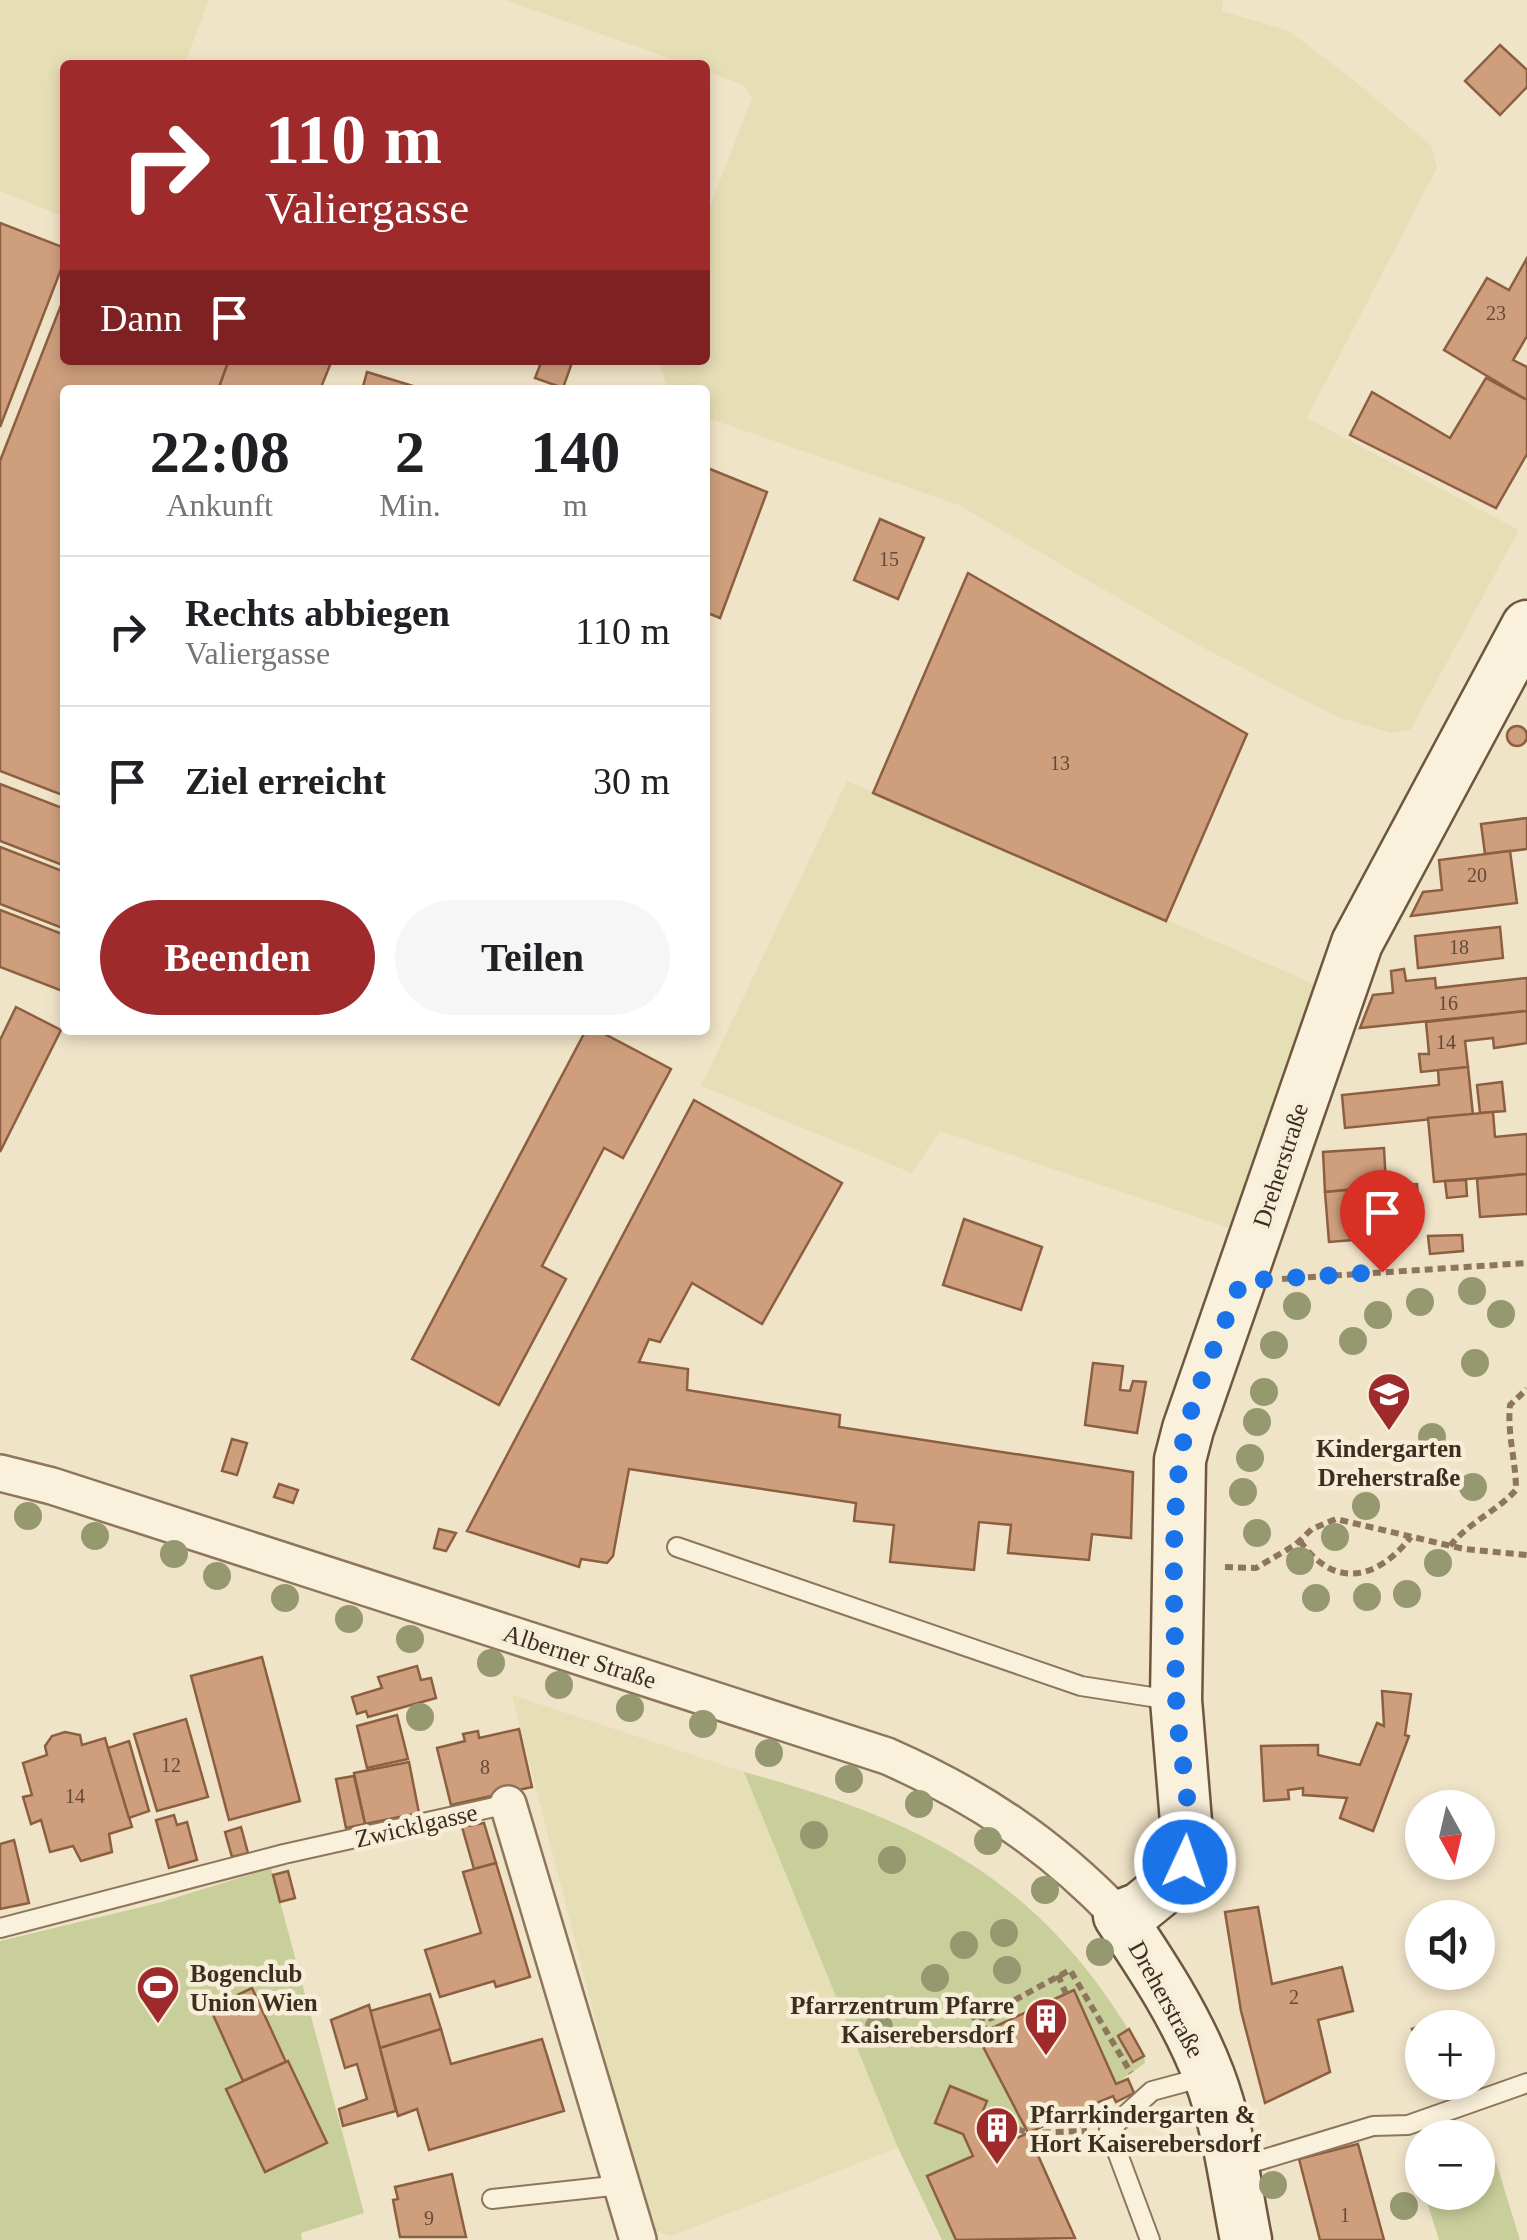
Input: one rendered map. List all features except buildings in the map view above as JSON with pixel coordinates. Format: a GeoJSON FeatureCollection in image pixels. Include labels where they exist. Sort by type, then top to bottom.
{"type":"FeatureCollection","features":[{"type":"Feature","properties":{"kind":"street","name":"Dreherstraße"},"geometry":{"type":"LineString","coordinates":[[1244,2230],[1209,2076],[1173,2000],[1119,1916],[1160,1894],[1185,1862],[1189,1834],[1176,1700],[1180,1460],[1358,942],[1527,626]]}},
{"type":"Feature","properties":{"kind":"street","name":"Alberner Straße"},"geometry":{"type":"LineString","coordinates":[[0,1473],[83,1496],[887,1756],[956,1786],[1008,1818],[1070,1866],[1119,1916]]}},
{"type":"Feature","properties":{"kind":"street","name":"Zwicklgasse"},"geometry":{"type":"LineString","coordinates":[[508,1804],[638,2240]]}},
{"type":"Feature","properties":{"kind":"lane"},"geometry":{"type":"LineString","coordinates":[[677,1547],[1081,1686],[1176,1700]]}},
{"type":"Feature","properties":{"kind":"lane","name":"Zwicklgasse"},"geometry":{"type":"LineString","coordinates":[[0,1928],[284,1854],[508,1804]]}},
{"type":"Feature","properties":{"kind":"lane"},"geometry":{"type":"LineString","coordinates":[[1150,2240],[1109,2130],[1152,2091],[1209,2076]]}},
{"type":"Feature","properties":{"kind":"lane"},"geometry":{"type":"LineString","coordinates":[[1232,2168],[1373,2126],[1408,2124],[1527,2083]]}},
{"type":"Feature","properties":{"kind":"lane"},"geometry":{"type":"LineString","coordinates":[[492,2198],[621,2185]]}},
{"type":"Feature","properties":{"kind":"path"},"geometry":{"type":"LineString","coordinates":[[1241,1281],[1527,1263]]}},
{"type":"Feature","properties":{"kind":"path"},"geometry":{"type":"LineString","coordinates":[[1450,1546],[1466,1527],[1501,1506],[1516,1490],[1517,1459],[1508,1430],[1510,1405],[1527,1388]]}},
{"type":"Feature","properties":{"kind":"path"},"geometry":{"type":"LineString","coordinates":[[1516,1484],[1527,1486]]}},
{"type":"Feature","properties":{"kind":"path"},"geometry":{"type":"LineString","coordinates":[[1225,1568],[1256,1568],[1312,1529],[1336,1519],[1450,1546],[1527,1556]]}},
{"type":"Feature","properties":{"kind":"path"},"geometry":{"type":"LineString","coordinates":[[1300,1541],[1316,1564],[1350,1574],[1368,1571],[1396,1555],[1412,1536]]}},
{"type":"Feature","properties":{"kind":"path"},"geometry":{"type":"LineString","coordinates":[[1003,2018],[1000,2008],[1070,1970],[1131,2073]]}},
{"type":"Feature","properties":{"kind":"path"},"geometry":{"type":"LineString","coordinates":[[1058,1976],[1066,1994]]}},
{"type":"Feature","properties":{"kind":"path"},"geometry":{"type":"LineString","coordinates":[[971,2018],[988,2011],[992,2021]]}},
{"type":"Feature","properties":{"kind":"path"},"geometry":{"type":"LineString","coordinates":[[980,2014],[986,2031]]}},
{"type":"Feature","properties":{"kind":"path"},"geometry":{"type":"LineString","coordinates":[[982,2115],[1028,2132],[1109,2130]]}},
{"type":"Feature","properties":{"kind":"shaded area"},"geometry":{"type":"Polygon","coordinates":[[[0,0],[209,0],[186,60],[60,60],[60,215],[0,191],[0,0]]]}},
{"type":"Feature","properties":{"kind":"shaded area"},"geometry":{"type":"Polygon","coordinates":[[[505,0],[1223,0],[1222,11],[1289,31],[1431,145],[1437,168],[1307,418],[1519,530],[1410,730],[1392,733],[1337,717],[1202,647],[959,505],[710,419],[710,385],[666,385],[660,365],[710,365],[710,206],[752,98],[744,85],[710,73],[710,60],[674,60],[505,0]]]}},
{"type":"Feature","properties":{"kind":"shaded area"},"geometry":{"type":"Polygon","coordinates":[[[847,781],[1321,987],[1239,1231],[940,1131],[912,1173],[701,1086],[847,781]]]}},
{"type":"Feature","properties":{"kind":"shaded area"},"geometry":{"type":"Polygon","coordinates":[[[512,1695],[744,1772],[898,2148],[671,2236],[649,2229],[512,1695]]]}},
{"type":"Feature","properties":{"kind":"green space"},"geometry":{"type":"Polygon","coordinates":[[[744,1772],[871,1813],[927,1838],[977,1868],[1024,1904],[1067,1946],[1107,1996],[1144,2056],[1145,2063],[1116,2084],[977,2035],[1025,2130],[987,2151],[976,2128],[987,2101],[949,2087],[935,2123],[963,2134],[973,2156],[928,2177],[956,2240],[942,2240],[898,2148],[744,1772]]]}},
{"type":"Feature","properties":{"kind":"green space","name":"Bogenclub Union Wien"},"geometry":{"type":"Polygon","coordinates":[[[271,1868],[364,2213],[301,2233],[302,2240],[0,2240],[0,1941],[158,1903],[271,1868]]]}},
{"type":"Feature","properties":{"kind":"green space"},"geometry":{"type":"Polygon","coordinates":[[[1495,2162],[1520,2240],[1439,2240],[1429,2210],[1495,2210],[1495,2162]]]}},
{"type":"Feature","properties":{"kind":"place","name":"Kindergarten Dreherstraße"},"geometry":{"type":"Point","coordinates":[1389,1432]}},
{"type":"Feature","properties":{"kind":"place","name":"Bogenclub Union Wien"},"geometry":{"type":"Point","coordinates":[158,2025]}},
{"type":"Feature","properties":{"kind":"place","name":"Pfarrzentrum Pfarre Kaiserebersdorf"},"geometry":{"type":"Point","coordinates":[1046,2057]}},
{"type":"Feature","properties":{"kind":"place","name":"Pfarrkindergarten & Hort Kaiserebersdorf"},"geometry":{"type":"Point","coordinates":[997,2166]}},
{"type":"Feature","properties":{"kind":"route"},"geometry":{"type":"LineString","coordinates":[[1185,1862],[1189,1834],[1176,1700],[1176,1560],[1180,1460],[1188,1428],[1241,1281],[1382,1272]]}}]}
